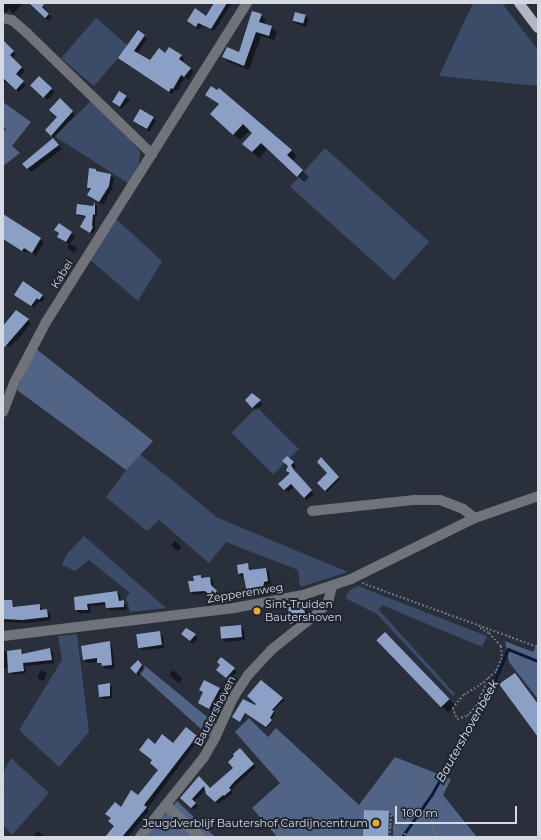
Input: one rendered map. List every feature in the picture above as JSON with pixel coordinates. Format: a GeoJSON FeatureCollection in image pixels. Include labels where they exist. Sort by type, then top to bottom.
{"type":"FeatureCollection","features":[{"type":"Feature","properties":{"kind":"main road"},"geometry":{"type":"LineString","coordinates":[[519,3],[538,28]]}},
{"type":"Feature","properties":{"kind":"street","name":"Kabei"},"geometry":{"type":"LineString","coordinates":[[3,412],[29,352],[46,322],[247,3]]}},
{"type":"Feature","properties":{"kind":"street"},"geometry":{"type":"LineString","coordinates":[[3,18],[12,20],[28,34],[152,154]]}},
{"type":"Feature","properties":{"kind":"street","name":"Zepperenweg"},"geometry":{"type":"LineString","coordinates":[[3,636],[234,608],[303,595],[332,587],[351,579],[475,518],[538,496]]}},
{"type":"Feature","properties":{"kind":"street"},"geometry":{"type":"LineString","coordinates":[[312,511],[414,500],[440,500],[463,509],[475,518]]}},
{"type":"Feature","properties":{"kind":"street","name":"Bautershoven"},"geometry":{"type":"LineString","coordinates":[[140,837],[204,757],[215,738],[233,698],[248,675],[271,650],[319,612],[328,602],[332,587]]}},
{"type":"Feature","properties":{"kind":"street"},"geometry":{"type":"LineString","coordinates":[[166,805],[200,837]]}},
{"type":"Feature","properties":{"kind":"path"},"geometry":{"type":"LineString","coordinates":[[351,579],[538,648]]}},
{"type":"Feature","properties":{"kind":"path"},"geometry":{"type":"LineString","coordinates":[[475,625],[489,633],[501,646],[502,658],[496,672],[464,695],[453,708],[457,719],[468,716],[476,706],[488,679]]}},
{"type":"Feature","properties":{"kind":"path"},"geometry":{"type":"LineString","coordinates":[[424,811],[432,821],[435,836],[432,837]]}},
{"type":"Feature","properties":{"kind":"path"},"geometry":{"type":"LineString","coordinates":[[389,837],[391,812]]}},
{"type":"Feature","properties":{"kind":"path"},"geometry":{"type":"LineString","coordinates":[[390,826],[411,837]]}},
{"type":"Feature","properties":{"kind":"shaded area"},"geometry":{"type":"Polygon","coordinates":[[[473,3],[502,3],[538,50],[538,86],[439,76],[473,3]]]}},
{"type":"Feature","properties":{"kind":"shaded area"},"geometry":{"type":"Polygon","coordinates":[[[96,18],[128,46],[94,86],[61,58],[96,18]]]}},
{"type":"Feature","properties":{"kind":"shaded area"},"geometry":{"type":"Polygon","coordinates":[[[91,101],[132,141],[140,152],[139,164],[128,183],[54,136],[91,101]]]}},
{"type":"Feature","properties":{"kind":"shaded area"},"geometry":{"type":"Polygon","coordinates":[[[3,102],[31,122],[12,146],[20,153],[3,166],[3,102]]]}},
{"type":"Feature","properties":{"kind":"shaded area"},"geometry":{"type":"Polygon","coordinates":[[[325,148],[429,242],[394,280],[290,187],[325,148]]]}},
{"type":"Feature","properties":{"kind":"shaded area"},"geometry":{"type":"Polygon","coordinates":[[[115,218],[162,261],[138,301],[89,259],[115,218]]]}},
{"type":"Feature","properties":{"kind":"shaded area"},"geometry":{"type":"Polygon","coordinates":[[[35,348],[153,441],[126,470],[17,390],[35,348]]]}},
{"type":"Feature","properties":{"kind":"shaded area"},"geometry":{"type":"Polygon","coordinates":[[[257,407],[299,449],[273,474],[232,432],[257,407]]]}},
{"type":"Feature","properties":{"kind":"shaded area"},"geometry":{"type":"Polygon","coordinates":[[[140,454],[218,518],[348,572],[300,587],[298,570],[226,542],[209,563],[159,520],[147,531],[106,497],[140,454]]]}},
{"type":"Feature","properties":{"kind":"shaded area"},"geometry":{"type":"Polygon","coordinates":[[[84,536],[166,608],[130,612],[126,597],[130,593],[89,560],[75,571],[62,565],[67,554],[84,536]]]}},
{"type":"Feature","properties":{"kind":"shaded area"},"geometry":{"type":"Polygon","coordinates":[[[358,586],[487,636],[482,647],[382,605],[379,610],[455,694],[453,696],[377,614],[345,598],[350,590],[358,586]]]}},
{"type":"Feature","properties":{"kind":"shaded area"},"geometry":{"type":"Polygon","coordinates":[[[77,634],[89,732],[59,767],[19,730],[62,660],[58,636],[77,634]]]}},
{"type":"Feature","properties":{"kind":"shaded area"},"geometry":{"type":"Polygon","coordinates":[[[505,641],[533,652],[538,642],[538,699],[509,662],[505,641]]]}},
{"type":"Feature","properties":{"kind":"shaded area"},"geometry":{"type":"Polygon","coordinates":[[[145,666],[217,725],[211,738],[139,673],[145,666]]]}},
{"type":"Feature","properties":{"kind":"shaded area"},"geometry":{"type":"Polygon","coordinates":[[[249,718],[268,737],[276,728],[359,805],[395,757],[451,779],[443,795],[477,837],[277,837],[252,808],[280,783],[235,732],[249,718]]]}},
{"type":"Feature","properties":{"kind":"shaded area"},"geometry":{"type":"Polygon","coordinates":[[[11,758],[49,793],[12,835],[3,825],[3,793],[5,789],[3,787],[3,773],[11,758]]]}},
{"type":"Feature","properties":{"kind":"shaded area"},"geometry":{"type":"Polygon","coordinates":[[[177,801],[215,837],[150,837],[147,835],[177,801]]]}},
{"type":"Feature","properties":{"kind":"building"},"geometry":{"type":"Polygon","coordinates":[[[29,3],[45,3],[42,7],[49,14],[45,18],[29,3]]]}},
{"type":"Feature","properties":{"kind":"building"},"geometry":{"type":"Polygon","coordinates":[[[214,3],[227,3],[211,29],[198,23],[196,27],[187,21],[195,8],[206,16],[214,3]]]}},
{"type":"Feature","properties":{"kind":"building"},"geometry":{"type":"Polygon","coordinates":[[[252,11],[262,14],[259,22],[272,26],[269,36],[256,32],[244,66],[222,57],[227,47],[239,52],[252,11]]]}},
{"type":"Feature","properties":{"kind":"building"},"geometry":{"type":"Polygon","coordinates":[[[295,12],[306,15],[303,24],[293,21],[295,12]]]}},
{"type":"Feature","properties":{"kind":"building"},"geometry":{"type":"Polygon","coordinates":[[[138,30],[145,35],[134,51],[150,60],[159,48],[165,53],[169,47],[182,55],[179,59],[191,68],[184,77],[181,75],[173,89],[171,88],[169,92],[118,58],[138,30]]]}},
{"type":"Feature","properties":{"kind":"building"},"geometry":{"type":"Polygon","coordinates":[[[3,40],[14,51],[10,55],[22,67],[16,74],[24,81],[16,90],[3,78],[3,40]]]}},
{"type":"Feature","properties":{"kind":"building"},"geometry":{"type":"Polygon","coordinates":[[[39,76],[52,88],[43,98],[30,86],[39,76]]]}},
{"type":"Feature","properties":{"kind":"building"},"geometry":{"type":"Polygon","coordinates":[[[211,86],[217,90],[219,88],[292,150],[287,155],[303,170],[297,177],[261,143],[252,152],[242,144],[252,133],[243,124],[233,135],[210,114],[219,104],[205,95],[211,86]]]}},
{"type":"Feature","properties":{"kind":"building"},"geometry":{"type":"Polygon","coordinates":[[[119,91],[127,96],[120,107],[112,102],[119,91]]]}},
{"type":"Feature","properties":{"kind":"building"},"geometry":{"type":"Polygon","coordinates":[[[60,98],[73,111],[51,136],[45,130],[57,117],[49,110],[60,98]]]}},
{"type":"Feature","properties":{"kind":"building"},"geometry":{"type":"Polygon","coordinates":[[[140,109],[154,117],[147,129],[133,121],[140,109]]]}},
{"type":"Feature","properties":{"kind":"building"},"geometry":{"type":"Polygon","coordinates":[[[53,138],[59,145],[27,169],[22,164],[53,138]]]}},
{"type":"Feature","properties":{"kind":"building"},"geometry":{"type":"Polygon","coordinates":[[[89,168],[111,174],[109,186],[99,202],[87,195],[91,188],[87,188],[89,168]]]}},
{"type":"Feature","properties":{"kind":"building"},"geometry":{"type":"Polygon","coordinates":[[[95,202],[95,215],[93,214],[93,227],[90,233],[80,227],[86,216],[76,214],[77,204],[93,206],[95,202]]]}},
{"type":"Feature","properties":{"kind":"building"},"geometry":{"type":"Polygon","coordinates":[[[3,214],[41,238],[32,253],[24,248],[22,251],[3,239],[3,214]]]}},
{"type":"Feature","properties":{"kind":"building"},"geometry":{"type":"Polygon","coordinates":[[[59,223],[72,232],[66,242],[57,237],[59,233],[54,230],[59,223]]]}},
{"type":"Feature","properties":{"kind":"building"},"geometry":{"type":"Polygon","coordinates":[[[23,281],[43,295],[39,300],[37,298],[31,306],[14,295],[23,281]]]}},
{"type":"Feature","properties":{"kind":"building"},"geometry":{"type":"Polygon","coordinates":[[[16,310],[29,319],[3,349],[3,326],[16,310]]]}},
{"type":"Feature","properties":{"kind":"building"},"geometry":{"type":"Polygon","coordinates":[[[252,393],[261,400],[252,408],[245,400],[252,393]]]}},
{"type":"Feature","properties":{"kind":"building"},"geometry":{"type":"Polygon","coordinates":[[[287,456],[294,462],[291,465],[294,470],[312,490],[304,498],[291,484],[284,490],[278,484],[290,473],[286,471],[288,466],[282,461],[287,456]]]}},
{"type":"Feature","properties":{"kind":"building"},"geometry":{"type":"Polygon","coordinates":[[[321,457],[339,477],[325,491],[317,483],[327,473],[317,462],[321,457]]]}},
{"type":"Feature","properties":{"kind":"building"},"geometry":{"type":"Polygon","coordinates":[[[248,563],[249,570],[266,568],[268,581],[264,582],[263,589],[259,590],[260,592],[247,593],[243,573],[238,574],[237,565],[248,563]]]}},
{"type":"Feature","properties":{"kind":"building"},"geometry":{"type":"Polygon","coordinates":[[[201,575],[201,578],[210,577],[211,585],[217,591],[212,597],[205,591],[190,592],[188,581],[194,581],[193,576],[201,575]]]}},
{"type":"Feature","properties":{"kind":"building"},"geometry":{"type":"Polygon","coordinates":[[[117,591],[119,601],[124,600],[124,607],[106,608],[105,602],[87,604],[88,610],[75,610],[74,597],[117,591]]]}},
{"type":"Feature","properties":{"kind":"building"},"geometry":{"type":"Polygon","coordinates":[[[4,600],[12,600],[13,607],[40,604],[40,610],[47,609],[48,617],[22,620],[3,619],[4,600]]]}},
{"type":"Feature","properties":{"kind":"building"},"geometry":{"type":"Polygon","coordinates":[[[304,605],[305,615],[294,623],[290,624],[288,606],[304,605]]]}},
{"type":"Feature","properties":{"kind":"building"},"geometry":{"type":"Polygon","coordinates":[[[241,625],[242,637],[221,639],[220,627],[241,625]]]}},
{"type":"Feature","properties":{"kind":"building"},"geometry":{"type":"Polygon","coordinates":[[[186,628],[196,634],[190,641],[181,634],[186,628]]]}},
{"type":"Feature","properties":{"kind":"building"},"geometry":{"type":"Polygon","coordinates":[[[160,631],[162,645],[138,648],[136,634],[160,631]]]}},
{"type":"Feature","properties":{"kind":"building"},"geometry":{"type":"Polygon","coordinates":[[[385,632],[450,699],[441,707],[376,640],[385,632]]]}},
{"type":"Feature","properties":{"kind":"building"},"geometry":{"type":"Polygon","coordinates":[[[110,641],[112,665],[102,666],[101,663],[97,663],[97,658],[83,660],[81,646],[110,641]]]}},
{"type":"Feature","properties":{"kind":"building"},"geometry":{"type":"Polygon","coordinates":[[[50,648],[52,660],[23,663],[24,671],[8,673],[7,651],[21,649],[22,654],[50,648]]]}},
{"type":"Feature","properties":{"kind":"building"},"geometry":{"type":"Polygon","coordinates":[[[221,657],[235,668],[226,678],[216,670],[220,665],[217,662],[221,657]]]}},
{"type":"Feature","properties":{"kind":"building"},"geometry":{"type":"Polygon","coordinates":[[[138,660],[142,665],[136,674],[130,668],[138,660]]]}},
{"type":"Feature","properties":{"kind":"building"},"geometry":{"type":"Polygon","coordinates":[[[515,673],[538,704],[538,737],[499,684],[515,673]]]}},
{"type":"Feature","properties":{"kind":"building"},"geometry":{"type":"Polygon","coordinates":[[[204,680],[220,688],[209,709],[198,703],[203,692],[199,690],[204,680]]]}},
{"type":"Feature","properties":{"kind":"building"},"geometry":{"type":"Polygon","coordinates":[[[261,680],[283,698],[272,710],[274,711],[270,718],[272,720],[266,727],[245,713],[240,722],[232,717],[243,699],[255,705],[256,704],[247,696],[261,680]]]}},
{"type":"Feature","properties":{"kind":"building"},"geometry":{"type":"Polygon","coordinates":[[[110,683],[110,696],[99,697],[98,685],[110,683]]]}},
{"type":"Feature","properties":{"kind":"building"},"geometry":{"type":"Polygon","coordinates":[[[186,727],[197,736],[144,805],[147,807],[122,837],[105,837],[114,826],[108,821],[111,818],[105,814],[115,802],[121,807],[131,790],[138,795],[158,770],[150,763],[152,760],[139,750],[148,738],[155,744],[162,734],[173,743],[186,727]]]}},
{"type":"Feature","properties":{"kind":"building"},"geometry":{"type":"Polygon","coordinates":[[[240,748],[254,764],[235,781],[229,788],[231,790],[224,796],[223,795],[215,802],[206,794],[204,786],[192,799],[196,803],[191,808],[180,798],[199,776],[210,788],[233,768],[228,762],[234,756],[233,754],[240,748]]]}},
{"type":"Feature","properties":{"kind":"building","name":"Jeugdverblijf Bautershof Cardijncentrum"},"geometry":{"type":"Polygon","coordinates":[[[364,810],[389,811],[388,837],[363,837],[364,810]]]}},
{"type":"Feature","properties":{"kind":"waterway","name":"Bautershovenbeek"},"geometry":{"type":"LineString","coordinates":[[402,837],[432,794],[491,689],[508,649],[538,661]]}},
{"type":"Feature","properties":{"kind":"place","name":"Sint-Truiden Bautershoven"},"geometry":{"type":"Point","coordinates":[257,611]}},
{"type":"Feature","properties":{"kind":"place","name":"Jeugdverblijf Bautershof Cardijncentrum"},"geometry":{"type":"Point","coordinates":[376,823]}}]}
